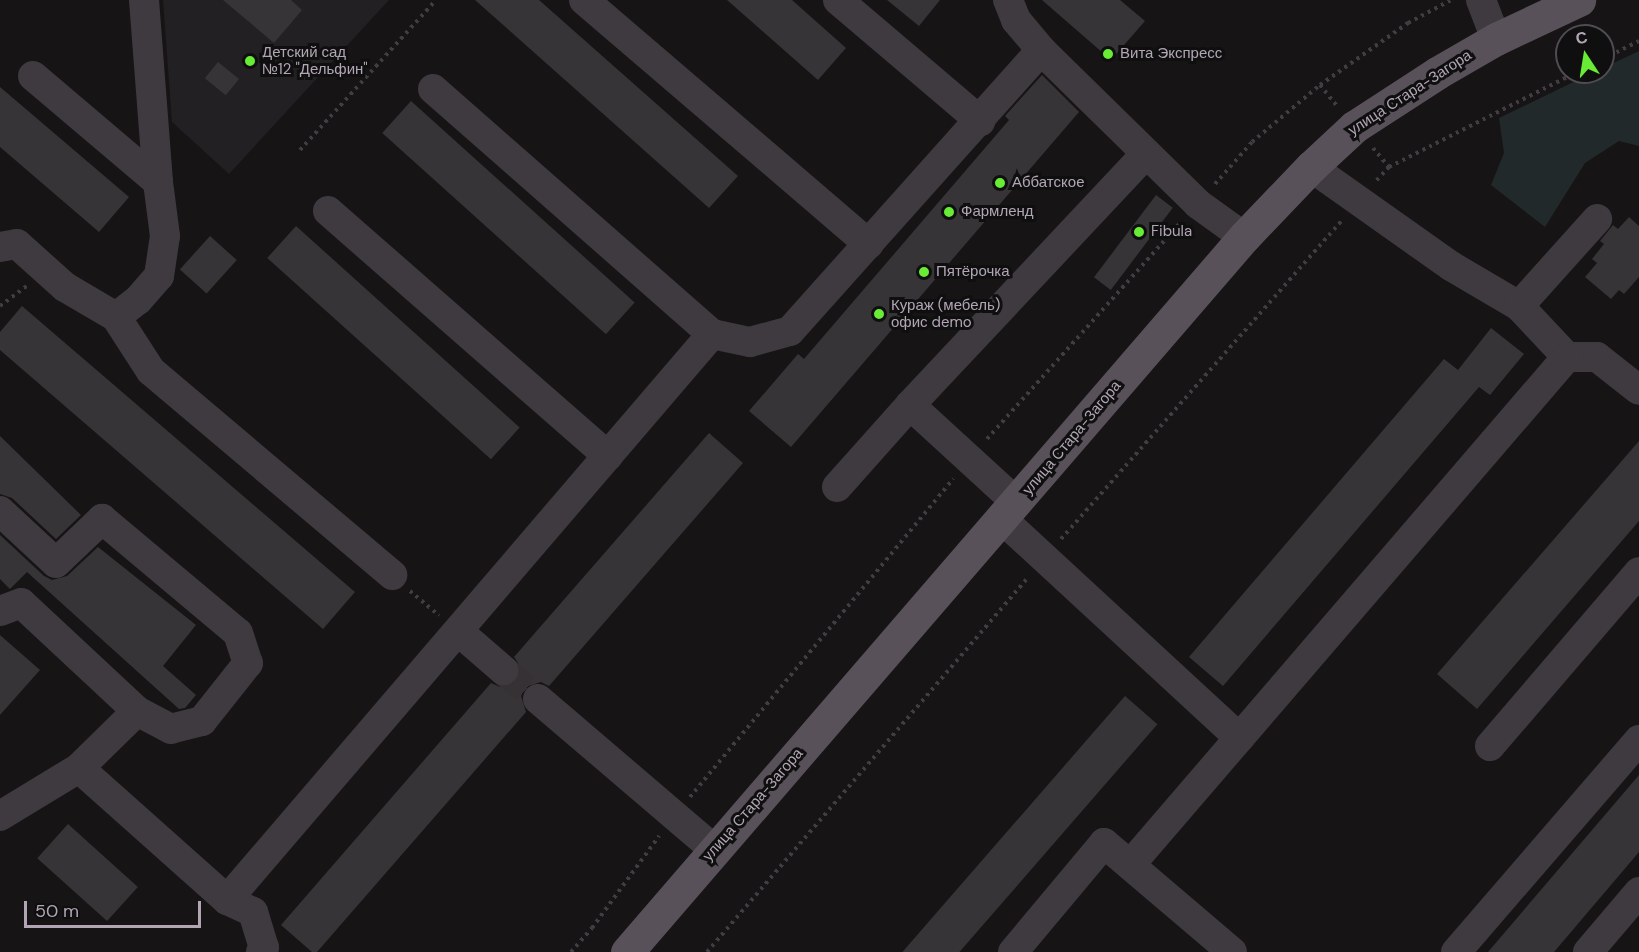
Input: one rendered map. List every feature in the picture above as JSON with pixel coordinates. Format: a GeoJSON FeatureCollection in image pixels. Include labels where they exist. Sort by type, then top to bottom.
{"type":"FeatureCollection","features":[{"type":"Feature","properties":{"kind":"main road","name":"улица Стара-Загора"},"geometry":{"type":"LineString","coordinates":[[627,952],[1010,511],[1244,237],[1311,167],[1354,127],[1437,73],[1565,3]]}},
{"type":"Feature","properties":{"kind":"lane"},"geometry":{"type":"LineString","coordinates":[[116,317],[138,300],[159,276],[165,236],[158,182],[144,0]]}},
{"type":"Feature","properties":{"kind":"lane"},"geometry":{"type":"LineString","coordinates":[[584,0],[869,244]]}},
{"type":"Feature","properties":{"kind":"lane"},"geometry":{"type":"LineString","coordinates":[[838,0],[980,121]]}},
{"type":"Feature","properties":{"kind":"lane"},"geometry":{"type":"LineString","coordinates":[[1008,0],[1016,20],[1041,50],[1197,204],[1244,237]]}},
{"type":"Feature","properties":{"kind":"lane"},"geometry":{"type":"LineString","coordinates":[[1480,0],[1496,39]]}},
{"type":"Feature","properties":{"kind":"lane"},"geometry":{"type":"LineString","coordinates":[[433,89],[712,334],[750,342],[790,331],[980,121],[1041,50]]}},
{"type":"Feature","properties":{"kind":"lane"},"geometry":{"type":"LineString","coordinates":[[33,76],[158,182]]}},
{"type":"Feature","properties":{"kind":"lane"},"geometry":{"type":"LineString","coordinates":[[837,487],[910,405],[1146,154]]}},
{"type":"Feature","properties":{"kind":"lane"},"geometry":{"type":"LineString","coordinates":[[1311,167],[1357,202],[1451,266],[1519,306],[1567,357],[1597,357],[1639,390]]}},
{"type":"Feature","properties":{"kind":"lane"},"geometry":{"type":"LineString","coordinates":[[328,211],[608,456]]}},
{"type":"Feature","properties":{"kind":"lane"},"geometry":{"type":"LineString","coordinates":[[1519,306],[1597,219]]}},
{"type":"Feature","properties":{"kind":"lane"},"geometry":{"type":"LineString","coordinates":[[0,247],[16,244],[65,287],[116,317],[151,371],[392,575]]}},
{"type":"Feature","properties":{"kind":"lane"},"geometry":{"type":"LineString","coordinates":[[227,900],[712,334]]}},
{"type":"Feature","properties":{"kind":"lane"},"geometry":{"type":"LineString","coordinates":[[1130,865],[1567,357]]}},
{"type":"Feature","properties":{"kind":"lane"},"geometry":{"type":"LineString","coordinates":[[910,405],[1010,511],[1044,558],[1239,738]]}},
{"type":"Feature","properties":{"kind":"lane"},"geometry":{"type":"LineString","coordinates":[[0,511],[56,563],[102,519],[238,633],[248,663],[202,721],[171,729],[137,711],[21,603],[0,611]]}},
{"type":"Feature","properties":{"kind":"lane"},"geometry":{"type":"LineString","coordinates":[[1490,746],[1639,572]]}},
{"type":"Feature","properties":{"kind":"lane"},"geometry":{"type":"LineString","coordinates":[[458,631],[503,670]]}},
{"type":"Feature","properties":{"kind":"lane"},"geometry":{"type":"LineString","coordinates":[[537,699],[715,850]]}},
{"type":"Feature","properties":{"kind":"lane"},"geometry":{"type":"LineString","coordinates":[[0,816],[79,768],[137,711]]}},
{"type":"Feature","properties":{"kind":"lane"},"geometry":{"type":"LineString","coordinates":[[1456,952],[1639,740]]}},
{"type":"Feature","properties":{"kind":"lane"},"geometry":{"type":"LineString","coordinates":[[79,768],[227,900],[253,912],[264,947],[261,952]]}},
{"type":"Feature","properties":{"kind":"lane"},"geometry":{"type":"LineString","coordinates":[[1013,952],[1104,843],[1232,952]]}},
{"type":"Feature","properties":{"kind":"lane"},"geometry":{"type":"LineString","coordinates":[[1588,952],[1639,892]]}},
{"type":"Feature","properties":{"kind":"path"},"geometry":{"type":"LineString","coordinates":[[300,150],[436,0]]}},
{"type":"Feature","properties":{"kind":"path"},"geometry":{"type":"LineString","coordinates":[[1615,53],[1639,41]]}},
{"type":"Feature","properties":{"kind":"path"},"geometry":{"type":"LineString","coordinates":[[707,952],[1044,558],[1389,166],[1555,83]]}},
{"type":"Feature","properties":{"kind":"path"},"geometry":{"type":"LineString","coordinates":[[1320,85],[1389,166]]}},
{"type":"Feature","properties":{"kind":"path"},"geometry":{"type":"LineString","coordinates":[[392,575],[458,631]]}},
{"type":"Feature","properties":{"kind":"shaded area","name":"Детский сад №12 \"Дельфин\""},"geometry":{"type":"Polygon","coordinates":[[[163,0],[389,0],[229,174],[172,122],[163,0]]]}},
{"type":"Feature","properties":{"kind":"shaded area"},"geometry":{"type":"Polygon","coordinates":[[[1639,51],[1639,146],[1619,141],[1585,163],[1545,227],[1491,185],[1504,153],[1499,118],[1569,84],[1615,84],[1615,62],[1639,51]]]}},
{"type":"Feature","properties":{"kind":"building"},"geometry":{"type":"Polygon","coordinates":[[[223,0],[291,0],[302,10],[274,43],[223,0]]]}},
{"type":"Feature","properties":{"kind":"building"},"geometry":{"type":"Polygon","coordinates":[[[475,0],[539,0],[738,176],[709,208],[475,0]]]}},
{"type":"Feature","properties":{"kind":"building"},"geometry":{"type":"Polygon","coordinates":[[[727,0],[792,0],[846,48],[818,80],[727,0]]]}},
{"type":"Feature","properties":{"kind":"building"},"geometry":{"type":"Polygon","coordinates":[[[887,0],[940,0],[919,26],[887,0]]]}},
{"type":"Feature","properties":{"kind":"building"},"geometry":{"type":"Polygon","coordinates":[[[1042,0],[1120,0],[1145,21],[1111,60],[1042,0]]]}},
{"type":"Feature","properties":{"kind":"building"},"geometry":{"type":"Polygon","coordinates":[[[218,62],[239,79],[226,95],[205,78],[218,62]]]}},
{"type":"Feature","properties":{"kind":"building"},"geometry":{"type":"Polygon","coordinates":[[[1042,75],[1079,112],[791,447],[749,411],[798,354],[804,359],[1009,120],[1005,116],[1042,75]]]}},
{"type":"Feature","properties":{"kind":"building"},"geometry":{"type":"Polygon","coordinates":[[[0,87],[129,197],[99,232],[0,147],[0,87]]]}},
{"type":"Feature","properties":{"kind":"building"},"geometry":{"type":"Polygon","coordinates":[[[411,101],[635,302],[606,334],[382,133],[411,101]]]}},
{"type":"Feature","properties":{"kind":"building"},"geometry":{"type":"Polygon","coordinates":[[[1156,195],[1173,208],[1111,290],[1094,277],[1156,195]]]}},
{"type":"Feature","properties":{"kind":"building"},"geometry":{"type":"Polygon","coordinates":[[[1629,217],[1639,226],[1639,277],[1624,294],[1619,290],[1611,299],[1585,277],[1597,263],[1592,259],[1604,244],[1600,241],[1613,225],[1618,229],[1629,217]]]}},
{"type":"Feature","properties":{"kind":"building"},"geometry":{"type":"Polygon","coordinates":[[[296,226],[520,427],[491,459],[267,258],[296,226]]]}},
{"type":"Feature","properties":{"kind":"building"},"geometry":{"type":"Polygon","coordinates":[[[210,236],[237,260],[207,294],[180,269],[210,236]]]}},
{"type":"Feature","properties":{"kind":"building"},"geometry":{"type":"Polygon","coordinates":[[[22,306],[355,592],[323,629],[0,350],[0,332],[22,306]]]}},
{"type":"Feature","properties":{"kind":"building"},"geometry":{"type":"Polygon","coordinates":[[[1491,328],[1524,354],[1490,395],[1479,387],[1223,686],[1189,657],[1444,359],[1458,370],[1491,328]]]}},
{"type":"Feature","properties":{"kind":"building"},"geometry":{"type":"Polygon","coordinates":[[[709,433],[743,463],[549,686],[541,682],[525,687],[521,696],[526,712],[317,952],[312,952],[281,925],[491,683],[500,687],[516,682],[520,673],[519,664],[514,657],[709,433]]]}},
{"type":"Feature","properties":{"kind":"building"},"geometry":{"type":"Polygon","coordinates":[[[0,436],[81,515],[56,539],[12,498],[0,494],[0,436]]]}},
{"type":"Feature","properties":{"kind":"building"},"geometry":{"type":"Polygon","coordinates":[[[1639,441],[1639,521],[1477,709],[1437,674],[1639,441]]]}},
{"type":"Feature","properties":{"kind":"building"},"geometry":{"type":"Polygon","coordinates":[[[0,535],[44,576],[52,580],[67,576],[98,547],[196,625],[163,666],[196,695],[185,708],[179,709],[27,572],[10,589],[0,579],[0,535]]]}},
{"type":"Feature","properties":{"kind":"building"},"geometry":{"type":"Polygon","coordinates":[[[0,635],[40,670],[0,715],[0,635]]]}},
{"type":"Feature","properties":{"kind":"building"},"geometry":{"type":"Polygon","coordinates":[[[1125,696],[1157,724],[959,952],[903,952],[1125,696]]]}},
{"type":"Feature","properties":{"kind":"building"},"geometry":{"type":"Polygon","coordinates":[[[1639,775],[1639,852],[1554,952],[1488,952],[1639,775]]]}},
{"type":"Feature","properties":{"kind":"building"},"geometry":{"type":"Polygon","coordinates":[[[68,824],[138,887],[107,921],[37,858],[68,824]]]}},
{"type":"Feature","properties":{"kind":"tunnel"},"geometry":{"type":"LineString","coordinates":[[503,670],[538,699]]}},
{"type":"Feature","properties":{"kind":"place","name":"Вита Экспресс"},"geometry":{"type":"Point","coordinates":[1108,54]}},
{"type":"Feature","properties":{"kind":"place","name":"Детский сад №12 \"Дельфин\""},"geometry":{"type":"Point","coordinates":[250,61]}},
{"type":"Feature","properties":{"kind":"place","name":"Аббатское"},"geometry":{"type":"Point","coordinates":[1000,183]}},
{"type":"Feature","properties":{"kind":"place","name":"Фармленд"},"geometry":{"type":"Point","coordinates":[949,212]}},
{"type":"Feature","properties":{"kind":"place","name":"Fibula"},"geometry":{"type":"Point","coordinates":[1139,232]}},
{"type":"Feature","properties":{"kind":"place","name":"Пятёрочка"},"geometry":{"type":"Point","coordinates":[924,272]}},
{"type":"Feature","properties":{"kind":"place","name":"Кураж (мебель) офис demo"},"geometry":{"type":"Point","coordinates":[879,314]}}]}
